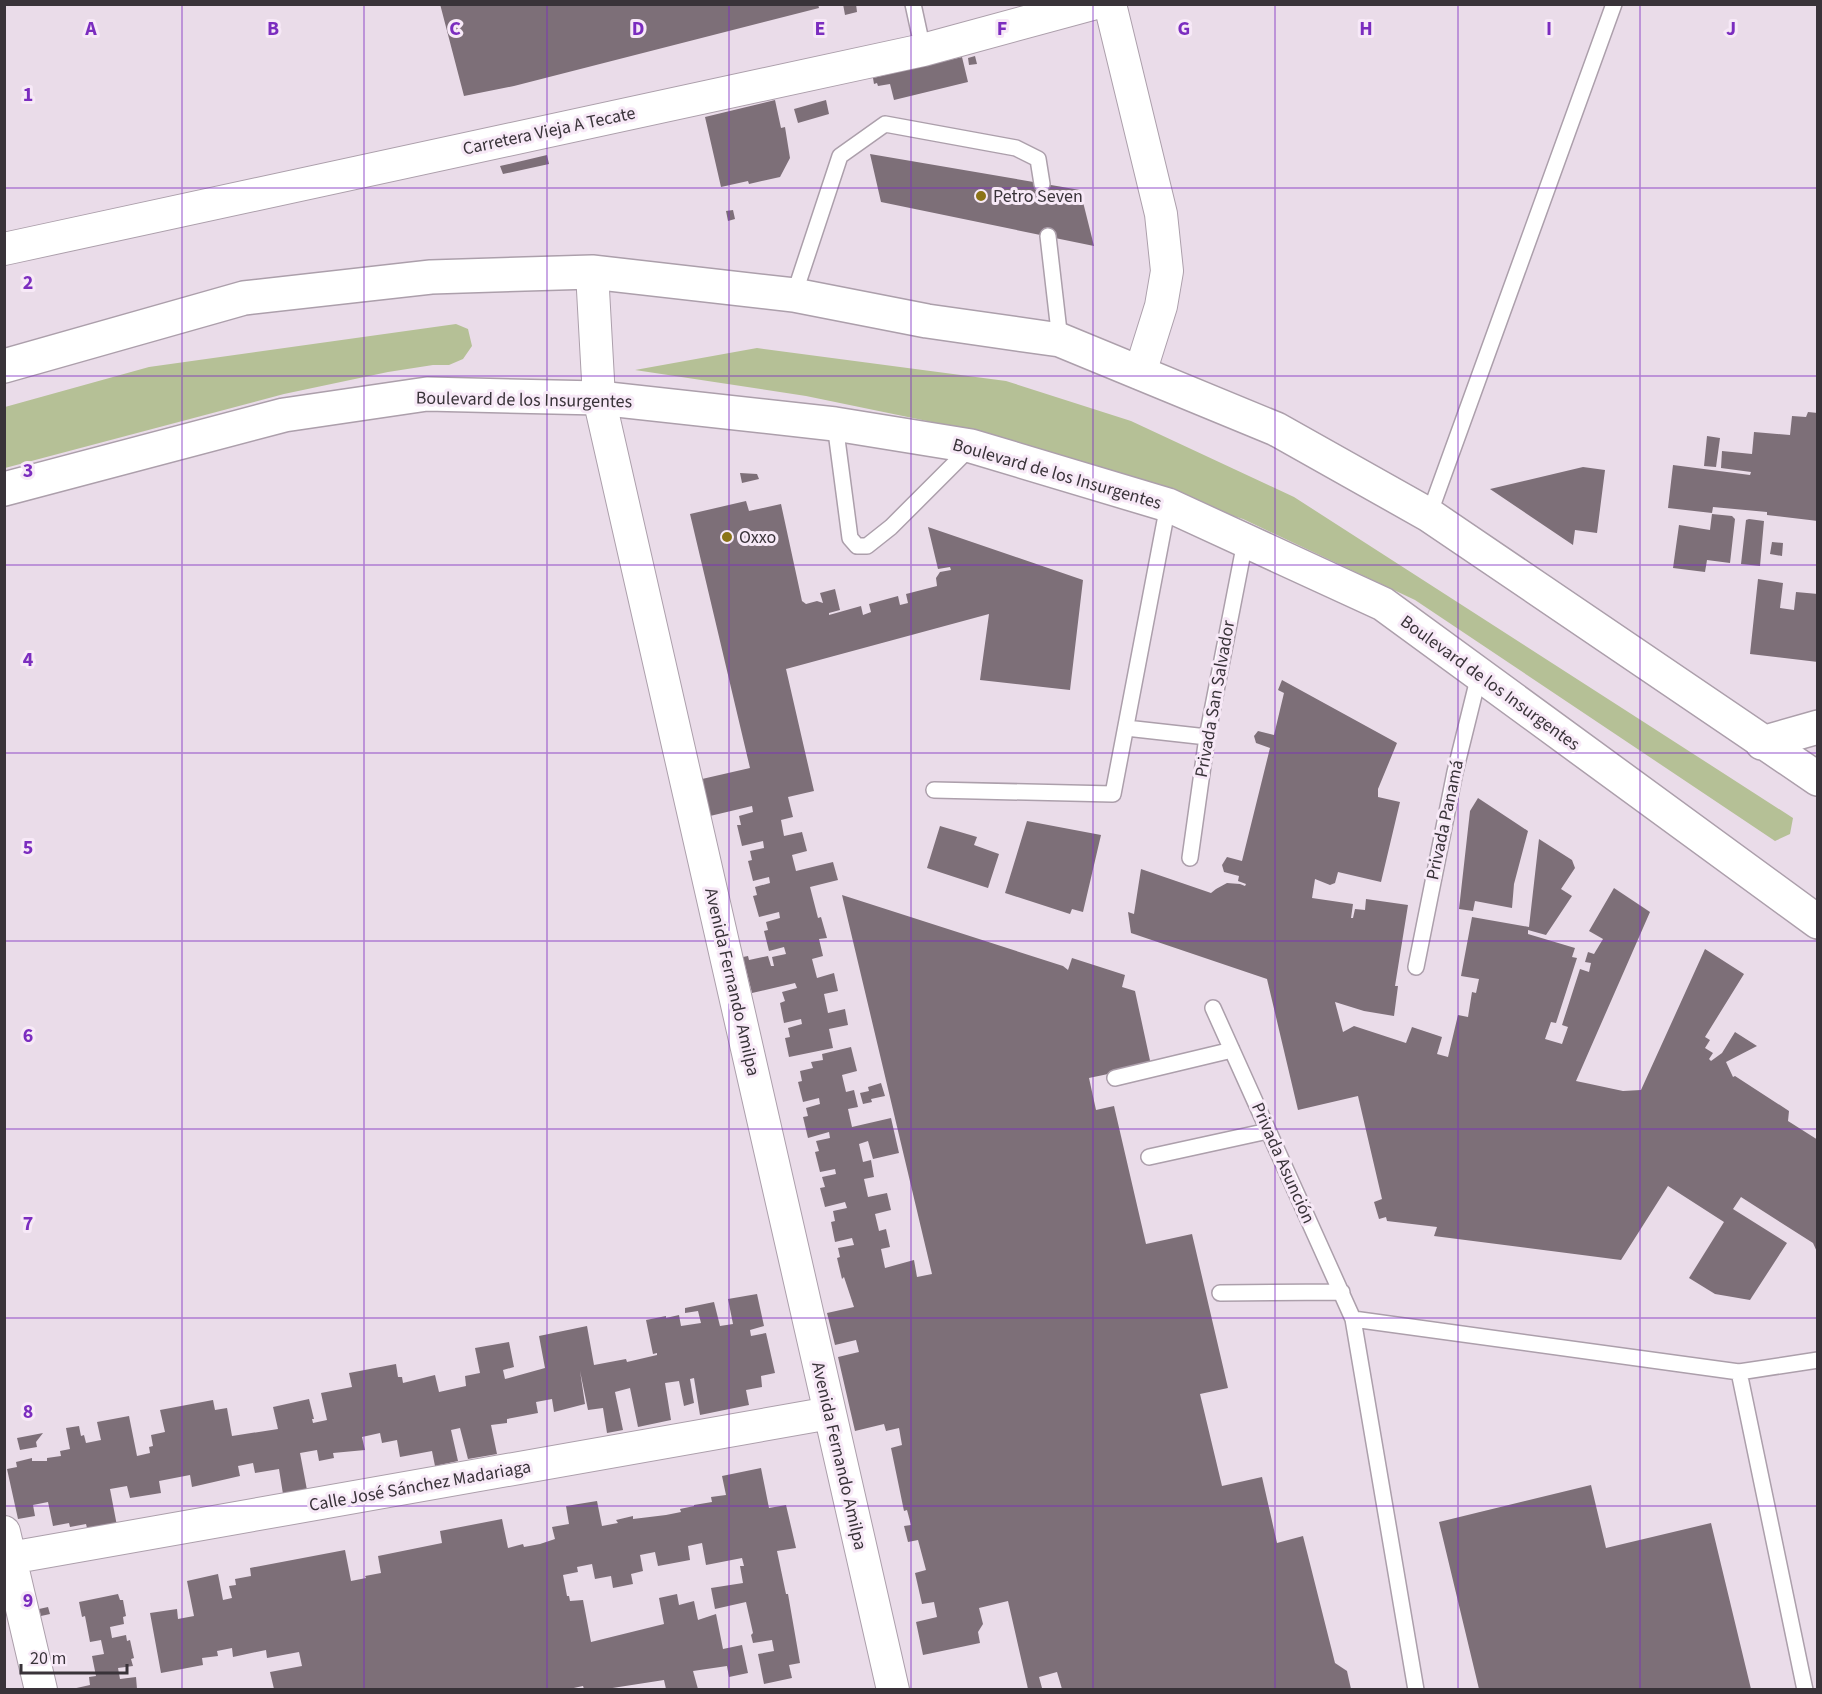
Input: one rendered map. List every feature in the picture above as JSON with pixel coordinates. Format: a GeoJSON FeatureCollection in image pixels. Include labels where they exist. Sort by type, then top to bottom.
{"type":"FeatureCollection","features":[{"type":"Feature","properties":{"kind":"main road"},"geometry":{"type":"LineString","coordinates":[[4,366],[244,298],[431,277],[592,272],[794,295],[927,321],[1060,340],[1276,429],[1429,515],[1818,779]]}},
{"type":"Feature","properties":{"kind":"main road","name":"Boulevard de los Insurgentes"},"geometry":{"type":"LineString","coordinates":[[4,489],[284,415],[427,394],[599,398],[835,424],[972,446],[1168,505],[1383,604],[1817,921]]}},
{"type":"Feature","properties":{"kind":"main road"},"geometry":{"type":"LineString","coordinates":[[1762,743],[1818,727]]}},
{"type":"Feature","properties":{"kind":"street","name":"Carretera Vieja A Tecate"},"geometry":{"type":"LineString","coordinates":[[4,249],[923,50],[1092,4]]}},
{"type":"Feature","properties":{"kind":"street"},"geometry":{"type":"LineString","coordinates":[[1110,4],[1161,214],[1167,271],[1161,306],[1140,373]]}},
{"type":"Feature","properties":{"kind":"street","name":"Avenida Fernando Amilpa"},"geometry":{"type":"LineString","coordinates":[[592,272],[599,398],[893,1689]]}},
{"type":"Feature","properties":{"kind":"street","name":"Calle José Sánchez Madariaga"},"geometry":{"type":"LineString","coordinates":[[7,1545],[830,1413]]}},
{"type":"Feature","properties":{"kind":"street"},"geometry":{"type":"LineString","coordinates":[[7,1545],[41,1689]]}},
{"type":"Feature","properties":{"kind":"lane"},"geometry":{"type":"LineString","coordinates":[[913,4],[923,50]]}},
{"type":"Feature","properties":{"kind":"lane"},"geometry":{"type":"LineString","coordinates":[[1429,515],[1614,4]]}},
{"type":"Feature","properties":{"kind":"lane"},"geometry":{"type":"LineString","coordinates":[[794,295],[840,156],[885,124],[1016,148],[1038,159],[1042,184]]}},
{"type":"Feature","properties":{"kind":"lane"},"geometry":{"type":"LineString","coordinates":[[1048,236],[1060,340]]}},
{"type":"Feature","properties":{"kind":"lane"},"geometry":{"type":"LineString","coordinates":[[835,424],[850,538],[857,546],[867,546],[891,527],[972,446]]}},
{"type":"Feature","properties":{"kind":"lane"},"geometry":{"type":"LineString","coordinates":[[934,790],[1113,794],[1168,505]]}},
{"type":"Feature","properties":{"kind":"lane","name":"Privada San Salvador"},"geometry":{"type":"LineString","coordinates":[[1190,858],[1207,737],[1245,542]]}},
{"type":"Feature","properties":{"kind":"lane","name":"Privada Panamá"},"geometry":{"type":"LineString","coordinates":[[1416,967],[1455,772],[1479,675]]}},
{"type":"Feature","properties":{"kind":"lane"},"geometry":{"type":"LineString","coordinates":[[1126,728],[1207,737]]}},
{"type":"Feature","properties":{"kind":"lane","name":"Privada Asunción"},"geometry":{"type":"LineString","coordinates":[[1213,1008],[1353,1319],[1416,1689]]}},
{"type":"Feature","properties":{"kind":"lane"},"geometry":{"type":"LineString","coordinates":[[1115,1078],[1232,1050]]}},
{"type":"Feature","properties":{"kind":"lane"},"geometry":{"type":"LineString","coordinates":[[1149,1157],[1268,1131]]}},
{"type":"Feature","properties":{"kind":"lane"},"geometry":{"type":"LineString","coordinates":[[1220,1293],[1342,1292]]}},
{"type":"Feature","properties":{"kind":"lane"},"geometry":{"type":"LineString","coordinates":[[1353,1319],[1739,1372],[1818,1360]]}},
{"type":"Feature","properties":{"kind":"lane"},"geometry":{"type":"LineString","coordinates":[[1739,1372],[1805,1689]]}},
{"type":"Feature","properties":{"kind":"green space"},"geometry":{"type":"Polygon","coordinates":[[[456,324],[468,329],[472,346],[463,359],[449,365],[433,365],[388,372],[284,394],[5,468],[5,407],[149,367],[456,324]]]}},
{"type":"Feature","properties":{"kind":"green space"},"geometry":{"type":"Polygon","coordinates":[[[757,348],[1006,381],[1131,421],[1294,497],[1793,818],[1790,834],[1775,841],[1415,600],[1243,519],[932,422],[806,396],[635,370],[757,348]]]}},
{"type":"Feature","properties":{"kind":"building"},"geometry":{"type":"Polygon","coordinates":[[[440,4],[818,4],[819,8],[514,86],[464,96],[440,4]]]}},
{"type":"Feature","properties":{"kind":"building"},"geometry":{"type":"Polygon","coordinates":[[[843,4],[856,4],[857,12],[845,15],[843,4]]]}},
{"type":"Feature","properties":{"kind":"building"},"geometry":{"type":"Polygon","coordinates":[[[975,56],[977,64],[969,65],[968,58],[975,56]]]}},
{"type":"Feature","properties":{"kind":"building"},"geometry":{"type":"Polygon","coordinates":[[[962,57],[968,82],[894,100],[890,84],[878,86],[877,83],[874,84],[873,78],[962,57]]]}},
{"type":"Feature","properties":{"kind":"building"},"geometry":{"type":"Polygon","coordinates":[[[775,100],[781,128],[785,127],[790,158],[780,177],[721,187],[705,117],[775,100]]]}},
{"type":"Feature","properties":{"kind":"building"},"geometry":{"type":"Polygon","coordinates":[[[826,100],[829,114],[798,123],[794,109],[826,100]]]}},
{"type":"Feature","properties":{"kind":"building","name":"Petro Seven"},"geometry":{"type":"Polygon","coordinates":[[[870,154],[1080,190],[1094,246],[881,202],[870,154]]]}},
{"type":"Feature","properties":{"kind":"building"},"geometry":{"type":"Polygon","coordinates":[[[547,155],[549,164],[503,174],[500,166],[547,155]]]}},
{"type":"Feature","properties":{"kind":"building"},"geometry":{"type":"Polygon","coordinates":[[[733,210],[735,219],[728,221],[726,211],[733,210]]]}},
{"type":"Feature","properties":{"kind":"building"},"geometry":{"type":"Polygon","coordinates":[[[1808,412],[1818,413],[1818,521],[1767,515],[1767,512],[1713,507],[1712,513],[1668,508],[1673,465],[1750,475],[1751,472],[1721,468],[1722,451],[1752,454],[1754,432],[1790,435],[1792,416],[1806,417],[1808,412]]]}},
{"type":"Feature","properties":{"kind":"building"},"geometry":{"type":"Polygon","coordinates":[[[1707,436],[1720,438],[1716,467],[1704,466],[1707,436]]]}},
{"type":"Feature","properties":{"kind":"building"},"geometry":{"type":"Polygon","coordinates":[[[1583,467],[1605,470],[1597,533],[1575,530],[1573,545],[1490,489],[1583,467]]]}},
{"type":"Feature","properties":{"kind":"building"},"geometry":{"type":"Polygon","coordinates":[[[740,473],[757,474],[759,479],[742,483],[740,473]]]}},
{"type":"Feature","properties":{"kind":"building"},"geometry":{"type":"Polygon","coordinates":[[[746,501],[749,511],[781,504],[802,601],[806,604],[817,601],[823,603],[820,593],[835,589],[840,610],[829,613],[829,615],[861,606],[863,615],[871,612],[869,604],[898,596],[900,605],[908,603],[906,594],[937,586],[936,578],[940,572],[951,570],[950,567],[938,569],[928,527],[1083,580],[1070,690],[980,680],[989,614],[786,669],[814,791],[788,797],[793,817],[781,820],[784,836],[802,832],[807,851],[792,855],[796,871],[833,862],[838,880],[810,887],[818,918],[821,917],[827,938],[819,939],[823,956],[812,959],[817,978],[834,973],[838,991],[824,994],[828,1013],[845,1009],[848,1025],[829,1029],[833,1048],[789,1057],[785,1038],[790,1037],[788,1028],[802,1024],[801,1019],[784,1023],[780,1003],[785,1001],[782,992],[797,988],[795,983],[752,993],[743,957],[748,956],[749,960],[768,956],[771,966],[774,966],[772,957],[786,954],[784,947],[769,951],[764,931],[768,930],[766,922],[780,918],[779,912],[759,917],[753,896],[757,895],[755,887],[770,883],[769,877],[753,881],[748,861],[752,860],[750,851],[764,848],[763,841],[742,846],[737,825],[741,825],[739,816],[753,812],[752,806],[710,816],[702,779],[750,768],[690,514],[746,501]]]}},
{"type":"Feature","properties":{"kind":"building"},"geometry":{"type":"Polygon","coordinates":[[[1712,514],[1732,516],[1735,519],[1730,563],[1707,560],[1705,572],[1673,568],[1679,525],[1710,530],[1712,514]]]}},
{"type":"Feature","properties":{"kind":"building"},"geometry":{"type":"Polygon","coordinates":[[[1746,520],[1764,521],[1760,566],[1741,564],[1746,520]]]}},
{"type":"Feature","properties":{"kind":"building"},"geometry":{"type":"Polygon","coordinates":[[[1772,542],[1783,543],[1782,556],[1770,554],[1772,542]]]}},
{"type":"Feature","properties":{"kind":"building"},"geometry":{"type":"Polygon","coordinates":[[[1758,579],[1783,583],[1780,608],[1794,610],[1796,592],[1818,594],[1818,662],[1750,654],[1758,579]]]}},
{"type":"Feature","properties":{"kind":"building"},"geometry":{"type":"Polygon","coordinates":[[[1282,680],[1397,743],[1378,789],[1378,797],[1400,802],[1381,882],[1338,872],[1335,883],[1330,885],[1315,879],[1312,898],[1353,904],[1351,918],[1353,918],[1355,909],[1365,910],[1366,899],[1408,905],[1395,986],[1398,986],[1394,1016],[1364,1011],[1335,1002],[1343,1032],[1354,1026],[1406,1043],[1412,1027],[1442,1037],[1437,1054],[1448,1057],[1458,1015],[1468,1017],[1472,992],[1476,993],[1479,979],[1461,976],[1472,917],[1529,927],[1539,839],[1572,860],[1575,868],[1561,889],[1572,896],[1546,935],[1528,930],[1528,934],[1575,948],[1572,957],[1577,958],[1556,1023],[1551,1022],[1545,1039],[1562,1044],[1568,1027],[1562,1025],[1580,969],[1589,972],[1591,963],[1585,962],[1588,952],[1594,954],[1603,939],[1589,931],[1614,888],[1650,912],[1576,1081],[1623,1091],[1641,1090],[1705,949],[1744,974],[1705,1037],[1710,1040],[1705,1048],[1713,1053],[1709,1059],[1711,1061],[1722,1053],[1735,1032],[1757,1046],[1726,1062],[1733,1077],[1735,1076],[1789,1111],[1788,1121],[1818,1140],[1818,1254],[1813,1243],[1741,1197],[1733,1209],[1787,1243],[1750,1300],[1715,1294],[1689,1278],[1724,1222],[1668,1186],[1621,1260],[1434,1236],[1437,1227],[1387,1221],[1386,1217],[1379,1219],[1374,1202],[1382,1199],[1358,1096],[1298,1110],[1267,979],[1131,933],[1128,912],[1134,914],[1141,869],[1211,893],[1227,883],[1245,886],[1246,884],[1238,881],[1239,876],[1224,872],[1222,865],[1227,857],[1242,861],[1270,748],[1256,743],[1254,736],[1258,731],[1274,735],[1284,693],[1278,690],[1282,680]]]}},
{"type":"Feature","properties":{"kind":"building"},"geometry":{"type":"Polygon","coordinates":[[[1478,798],[1528,831],[1514,884],[1512,908],[1475,901],[1473,911],[1459,909],[1470,811],[1478,798]]]}},
{"type":"Feature","properties":{"kind":"building"},"geometry":{"type":"Polygon","coordinates":[[[1027,821],[1101,835],[1083,912],[1072,909],[1070,914],[1005,893],[1027,821]]]}},
{"type":"Feature","properties":{"kind":"building"},"geometry":{"type":"Polygon","coordinates":[[[940,826],[977,837],[974,845],[999,854],[988,888],[927,868],[940,826]]]}},
{"type":"Feature","properties":{"kind":"building"},"geometry":{"type":"Polygon","coordinates":[[[842,895],[1063,966],[1068,970],[1072,958],[1125,975],[1122,987],[1135,991],[1151,1065],[1089,1078],[1096,1110],[1114,1106],[1146,1244],[1192,1234],[1228,1388],[1200,1394],[1222,1486],[1262,1477],[1277,1543],[1303,1536],[1335,1663],[1347,1671],[1351,1689],[1062,1689],[1057,1672],[1039,1677],[1042,1688],[1028,1689],[1008,1601],[979,1608],[983,1624],[978,1632],[980,1643],[923,1655],[916,1622],[937,1617],[934,1602],[922,1604],[915,1573],[926,1570],[918,1540],[908,1542],[904,1526],[911,1525],[907,1510],[904,1511],[891,1448],[902,1445],[899,1428],[886,1431],[884,1424],[855,1431],[838,1357],[859,1352],[856,1340],[835,1345],[827,1313],[854,1307],[844,1277],[842,1279],[837,1258],[840,1257],[838,1248],[854,1245],[852,1238],[835,1242],[831,1222],[835,1221],[833,1211],[847,1208],[845,1202],[825,1207],[820,1188],[825,1187],[822,1177],[836,1174],[835,1169],[820,1172],[815,1152],[819,1151],[816,1141],[830,1138],[829,1132],[808,1138],[803,1117],[808,1116],[806,1108],[820,1104],[819,1098],[803,1102],[798,1082],[802,1081],[800,1071],[813,1068],[811,1062],[823,1060],[822,1054],[851,1047],[857,1071],[842,1075],[846,1092],[854,1090],[858,1107],[848,1109],[852,1127],[891,1118],[899,1153],[873,1159],[868,1141],[859,1144],[863,1162],[871,1160],[874,1177],[864,1179],[868,1197],[887,1193],[891,1210],[875,1214],[879,1231],[886,1229],[890,1247],[881,1249],[885,1268],[914,1260],[917,1277],[932,1274],[842,895]]]}},
{"type":"Feature","properties":{"kind":"building"},"geometry":{"type":"Polygon","coordinates":[[[881,1083],[885,1096],[871,1099],[872,1102],[863,1104],[860,1093],[869,1091],[868,1087],[881,1083]]]}},
{"type":"Feature","properties":{"kind":"building"},"geometry":{"type":"Polygon","coordinates":[[[757,1294],[764,1326],[750,1330],[751,1336],[766,1333],[775,1373],[761,1376],[762,1387],[746,1390],[749,1405],[700,1415],[694,1378],[690,1379],[694,1403],[684,1406],[679,1381],[665,1383],[671,1420],[638,1427],[630,1388],[615,1392],[623,1430],[607,1433],[603,1408],[588,1410],[580,1371],[585,1404],[554,1412],[552,1399],[536,1402],[538,1413],[507,1419],[507,1423],[491,1425],[497,1454],[468,1459],[460,1428],[451,1430],[458,1461],[435,1466],[432,1451],[400,1457],[397,1440],[382,1443],[380,1433],[362,1437],[365,1450],[333,1453],[334,1458],[319,1461],[317,1450],[300,1453],[307,1490],[283,1494],[279,1469],[255,1473],[253,1463],[238,1466],[240,1476],[192,1487],[190,1475],[159,1481],[161,1493],[130,1498],[127,1486],[110,1489],[117,1526],[88,1532],[86,1524],[70,1527],[69,1523],[53,1526],[48,1502],[33,1505],[35,1516],[18,1519],[7,1469],[17,1467],[16,1462],[32,1458],[32,1461],[47,1461],[47,1458],[61,1456],[60,1451],[70,1449],[66,1428],[79,1426],[81,1436],[84,1435],[86,1443],[101,1440],[97,1422],[129,1416],[137,1456],[150,1453],[149,1447],[153,1446],[151,1435],[165,1432],[160,1410],[213,1400],[215,1410],[227,1408],[232,1436],[278,1429],[273,1407],[309,1399],[313,1423],[327,1420],[321,1393],[352,1387],[349,1373],[396,1364],[398,1377],[402,1377],[403,1383],[435,1375],[439,1392],[466,1386],[465,1376],[480,1373],[475,1348],[509,1342],[514,1367],[503,1370],[505,1379],[545,1368],[539,1336],[587,1326],[594,1365],[626,1359],[627,1362],[657,1355],[657,1353],[653,1354],[646,1320],[679,1315],[681,1326],[701,1323],[698,1311],[685,1313],[685,1308],[714,1302],[720,1326],[733,1324],[728,1299],[757,1294]]]}},
{"type":"Feature","properties":{"kind":"building"},"geometry":{"type":"Polygon","coordinates":[[[43,1433],[36,1442],[37,1447],[20,1450],[17,1438],[43,1433]]]}},
{"type":"Feature","properties":{"kind":"building"},"geometry":{"type":"Polygon","coordinates":[[[761,1468],[769,1508],[786,1505],[796,1548],[777,1551],[786,1594],[788,1594],[800,1663],[789,1665],[792,1678],[764,1684],[758,1654],[774,1651],[772,1640],[753,1643],[746,1602],[715,1609],[711,1588],[743,1583],[740,1566],[744,1566],[742,1558],[706,1565],[702,1543],[688,1546],[690,1560],[658,1566],[655,1552],[640,1555],[643,1571],[631,1574],[633,1584],[613,1588],[611,1576],[595,1579],[592,1564],[577,1567],[578,1572],[563,1575],[570,1601],[583,1600],[591,1642],[664,1624],[659,1598],[677,1594],[679,1605],[694,1601],[698,1620],[716,1614],[723,1649],[742,1645],[748,1673],[729,1677],[727,1666],[693,1671],[698,1689],[666,1689],[664,1680],[606,1689],[584,1689],[583,1686],[569,1689],[274,1689],[270,1672],[302,1666],[299,1652],[267,1658],[266,1650],[233,1657],[232,1648],[217,1651],[218,1656],[202,1658],[203,1665],[161,1673],[150,1613],[177,1609],[178,1619],[194,1616],[187,1581],[218,1574],[223,1600],[232,1598],[229,1586],[236,1585],[235,1579],[251,1576],[250,1568],[345,1550],[351,1581],[381,1573],[378,1556],[442,1543],[440,1531],[502,1519],[508,1548],[523,1544],[524,1547],[540,1544],[555,1539],[552,1527],[569,1524],[566,1506],[597,1501],[602,1526],[618,1523],[616,1520],[633,1516],[633,1519],[666,1515],[681,1512],[680,1509],[694,1505],[712,1502],[711,1497],[726,1495],[722,1476],[761,1468]]]}},
{"type":"Feature","properties":{"kind":"building"},"geometry":{"type":"Polygon","coordinates":[[[1591,1485],[1606,1548],[1711,1523],[1751,1689],[1479,1689],[1439,1522],[1591,1485]]]}},
{"type":"Feature","properties":{"kind":"building"},"geometry":{"type":"Polygon","coordinates":[[[118,1594],[120,1600],[123,1600],[126,1616],[123,1617],[124,1624],[110,1627],[112,1638],[126,1635],[127,1641],[130,1640],[134,1658],[131,1659],[133,1666],[118,1668],[120,1679],[136,1677],[137,1689],[72,1689],[90,1685],[89,1677],[96,1676],[92,1656],[104,1654],[101,1640],[90,1642],[85,1616],[82,1617],[79,1602],[118,1594]]]}},
{"type":"Feature","properties":{"kind":"building"},"geometry":{"type":"Polygon","coordinates":[[[48,1607],[50,1614],[41,1616],[39,1609],[48,1607]]]}},
{"type":"Feature","properties":{"kind":"place","name":"Petro Seven"},"geometry":{"type":"Point","coordinates":[981,196]}},
{"type":"Feature","properties":{"kind":"place","name":"Oxxo"},"geometry":{"type":"Point","coordinates":[727,537]}}]}
